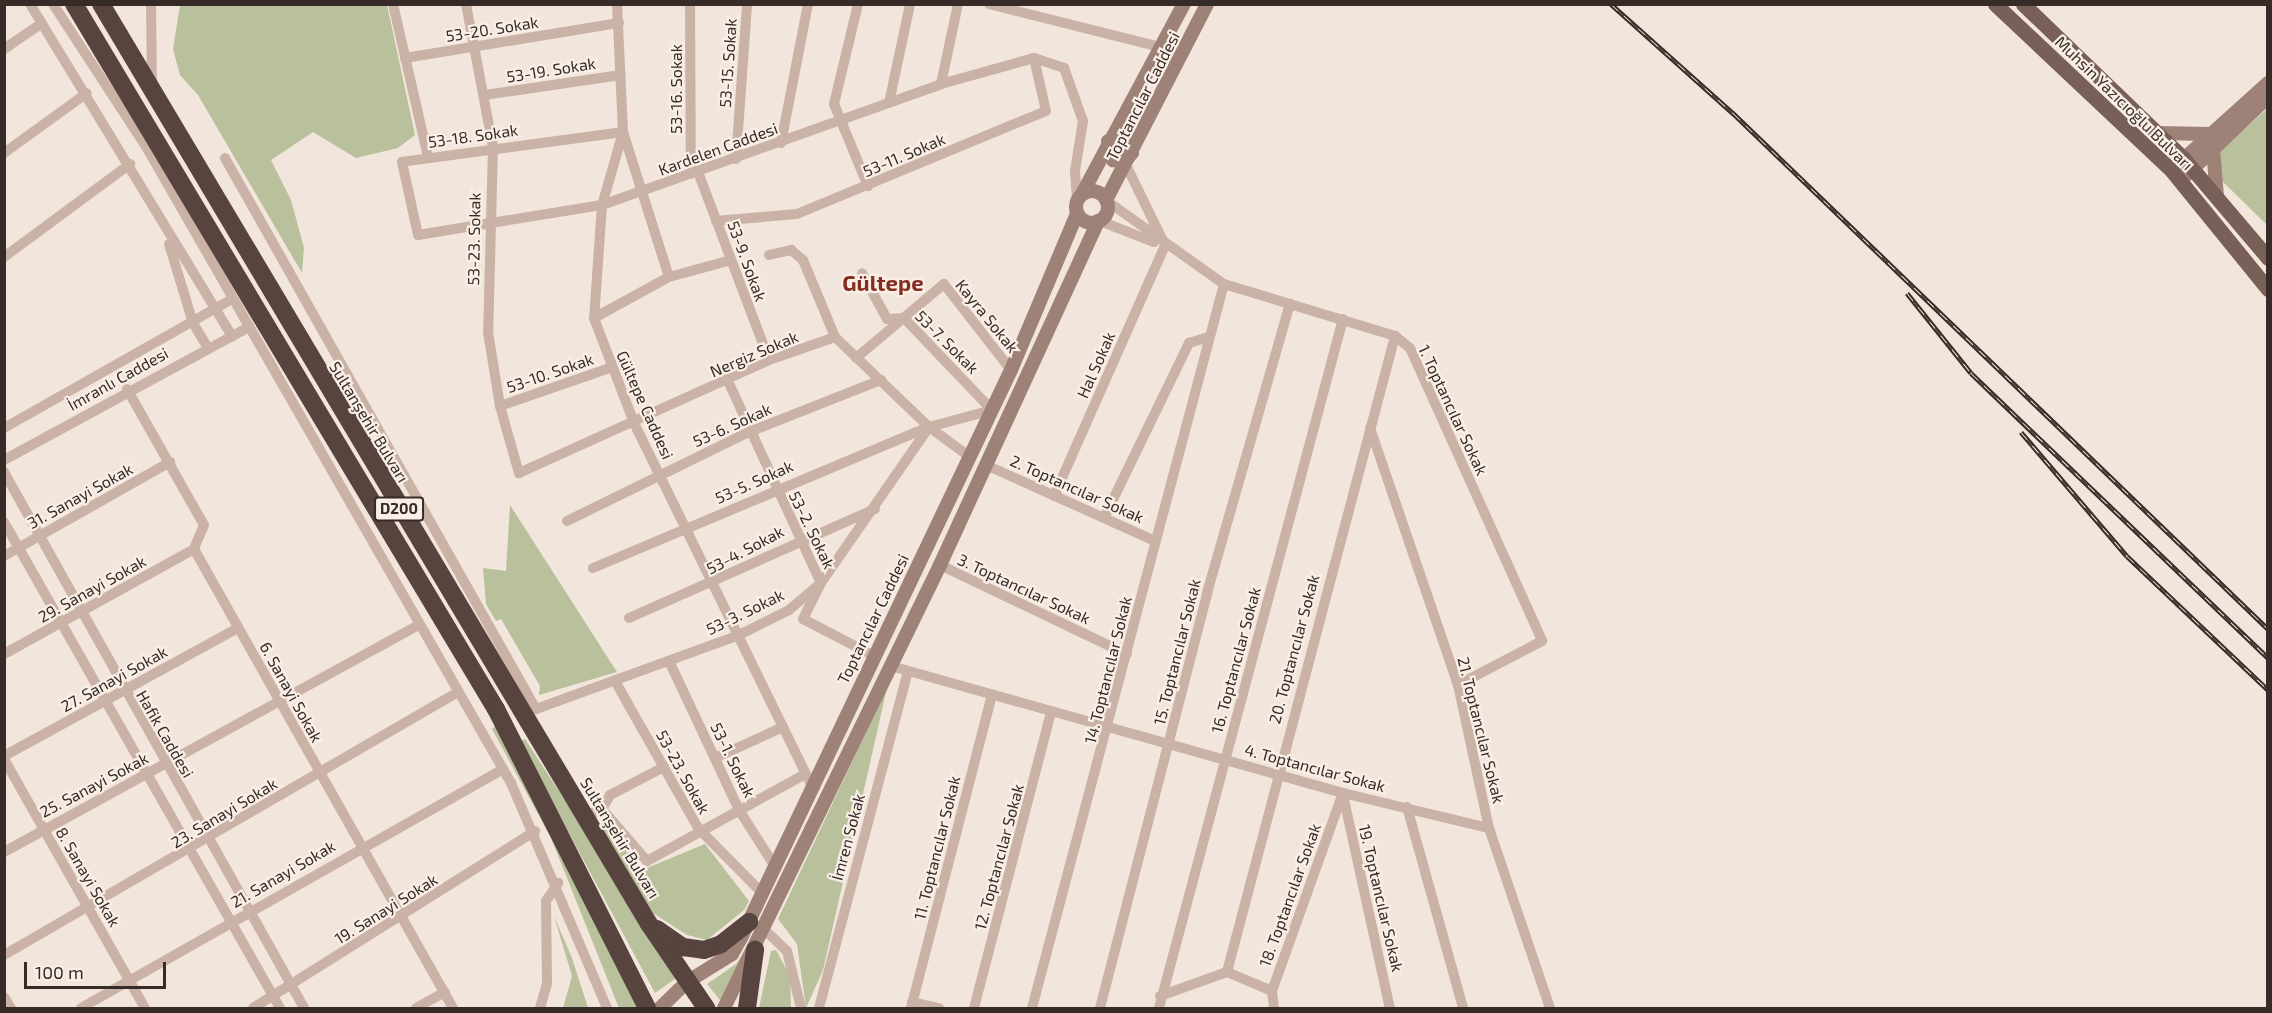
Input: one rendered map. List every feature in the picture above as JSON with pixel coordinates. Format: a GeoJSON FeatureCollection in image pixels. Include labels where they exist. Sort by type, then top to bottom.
{"type":"FeatureCollection","features":[{"type":"Feature","properties":{"kind":"highway","name":"D200"},"geometry":{"type":"LineString","coordinates":[[74,4],[496,709],[647,1008]]}},
{"type":"Feature","properties":{"kind":"highway","name":"Sultanşehir Bulvarı"},"geometry":{"type":"LineString","coordinates":[[101,4],[153,88],[584,817],[649,924],[706,1008]]}},
{"type":"Feature","properties":{"kind":"highway"},"geometry":{"type":"LineString","coordinates":[[649,924],[683,947],[704,950],[757,926]]}},
{"type":"Feature","properties":{"kind":"highway"},"geometry":{"type":"LineString","coordinates":[[747,1008],[755,950]]}},
{"type":"Feature","properties":{"kind":"main road","name":"Muhsin Yazıcıoğlu Bulvarı"},"geometry":{"type":"LineString","coordinates":[[1995,4],[2176,176],[2268,289]]}},
{"type":"Feature","properties":{"kind":"main road","name":"Muhsin Yazıcıoğlu Bulvarı"},"geometry":{"type":"LineString","coordinates":[[2023,4],[2188,164],[2268,258]]}},
{"type":"Feature","properties":{"kind":"street"},"geometry":{"type":"LineString","coordinates":[[30,4],[130,164],[165,232],[232,336]]}},
{"type":"Feature","properties":{"kind":"street"},"geometry":{"type":"LineString","coordinates":[[52,4],[148,150],[503,769],[535,831],[558,883],[596,987],[607,1008]]}},
{"type":"Feature","properties":{"kind":"street"},"geometry":{"type":"LineString","coordinates":[[151,4],[153,88]]}},
{"type":"Feature","properties":{"kind":"street"},"geometry":{"type":"LineString","coordinates":[[393,4],[428,157]]}},
{"type":"Feature","properties":{"kind":"street","name":"53-23. Sokak"},"geometry":{"type":"LineString","coordinates":[[466,4],[493,147],[487,225],[488,332],[500,406],[519,473]]}},
{"type":"Feature","properties":{"kind":"street","name":"Gültepe Caddesi"},"geometry":{"type":"LineString","coordinates":[[617,4],[623,132],[602,205],[594,318],[610,368],[634,423],[812,787]]}},
{"type":"Feature","properties":{"kind":"street","name":"53-16. Sokak"},"geometry":{"type":"LineString","coordinates":[[690,4],[695,173]]}},
{"type":"Feature","properties":{"kind":"street","name":"53-15. Sokak"},"geometry":{"type":"LineString","coordinates":[[736,159],[747,4]]}},
{"type":"Feature","properties":{"kind":"street"},"geometry":{"type":"LineString","coordinates":[[781,143],[808,4]]}},
{"type":"Feature","properties":{"kind":"street"},"geometry":{"type":"LineString","coordinates":[[858,4],[834,104],[868,186]]}},
{"type":"Feature","properties":{"kind":"street"},"geometry":{"type":"LineString","coordinates":[[890,104],[910,4]]}},
{"type":"Feature","properties":{"kind":"street"},"geometry":{"type":"LineString","coordinates":[[942,84],[958,4]]}},
{"type":"Feature","properties":{"kind":"street"},"geometry":{"type":"LineString","coordinates":[[989,4],[1160,46]]}},
{"type":"Feature","properties":{"kind":"street","name":"Toptancılar Caddesi"},"geometry":{"type":"LineString","coordinates":[[724,1008],[755,950],[763,894],[1011,370],[1079,203],[1108,139],[1184,4]]}},
{"type":"Feature","properties":{"kind":"street","name":"Toptancılar Caddesi"},"geometry":{"type":"LineString","coordinates":[[660,1008],[687,982],[732,954],[757,926],[940,566],[1107,201],[1207,4]]}},
{"type":"Feature","properties":{"kind":"street"},"geometry":{"type":"LineString","coordinates":[[4,49],[42,23]]}},
{"type":"Feature","properties":{"kind":"street","name":"53-20. Sokak"},"geometry":{"type":"LineString","coordinates":[[405,58],[619,23]]}},
{"type":"Feature","properties":{"kind":"street"},"geometry":{"type":"LineString","coordinates":[[1034,58],[1064,68],[1081,106],[1079,203],[1086,222],[1099,221]]}},
{"type":"Feature","properties":{"kind":"street","name":"Kardelen Caddesi"},"geometry":{"type":"LineString","coordinates":[[418,235],[602,205],[640,194],[942,84],[1034,58]]}},
{"type":"Feature","properties":{"kind":"street","name":"53-11. Sokak"},"geometry":{"type":"LineString","coordinates":[[716,221],[796,214],[1046,111],[1034,58]]}},
{"type":"Feature","properties":{"kind":"street","name":"53-19. Sokak"},"geometry":{"type":"LineString","coordinates":[[485,95],[621,75]]}},
{"type":"Feature","properties":{"kind":"street"},"geometry":{"type":"LineString","coordinates":[[2176,176],[2210,134],[2268,83]]}},
{"type":"Feature","properties":{"kind":"street"},"geometry":{"type":"LineString","coordinates":[[4,153],[87,93]]}},
{"type":"Feature","properties":{"kind":"street"},"geometry":{"type":"LineString","coordinates":[[2188,164],[2213,149],[2268,96]]}},
{"type":"Feature","properties":{"kind":"street"},"geometry":{"type":"LineString","coordinates":[[623,132],[640,194],[669,277]]}},
{"type":"Feature","properties":{"kind":"street","name":"53-18. Sokak"},"geometry":{"type":"LineString","coordinates":[[418,235],[402,162],[493,147],[623,132]]}},
{"type":"Feature","properties":{"kind":"street"},"geometry":{"type":"LineString","coordinates":[[2156,133],[2210,134]]}},
{"type":"Feature","properties":{"kind":"street"},"geometry":{"type":"LineString","coordinates":[[1108,139],[1113,160],[1125,161],[1132,153]]}},
{"type":"Feature","properties":{"kind":"street"},"geometry":{"type":"LineString","coordinates":[[2213,149],[2218,199]]}},
{"type":"Feature","properties":{"kind":"street","name":"53-3. Sokak"},"geometry":{"type":"LineString","coordinates":[[225,158],[536,709],[739,635],[789,610],[821,583],[876,509],[929,427]]}},
{"type":"Feature","properties":{"kind":"street"},"geometry":{"type":"LineString","coordinates":[[6,254],[130,164]]}},
{"type":"Feature","properties":{"kind":"street"},"geometry":{"type":"LineString","coordinates":[[1126,167],[1165,246]]}},
{"type":"Feature","properties":{"kind":"street","name":"53-9. Sokak"},"geometry":{"type":"LineString","coordinates":[[695,173],[716,221],[769,360]]}},
{"type":"Feature","properties":{"kind":"street"},"geometry":{"type":"LineString","coordinates":[[1079,203],[1096,191],[1107,201]]}},
{"type":"Feature","properties":{"kind":"street","name":"1. Toptancılar Sokak"},"geometry":{"type":"LineString","coordinates":[[1107,201],[1165,246],[1224,284],[1395,336],[1410,348],[1542,641],[1458,685]]}},
{"type":"Feature","properties":{"kind":"street","name":"1. Toptancılar Sokak"},"geometry":{"type":"LineString","coordinates":[[1099,221],[1165,246]]}},
{"type":"Feature","properties":{"kind":"street"},"geometry":{"type":"LineString","coordinates":[[165,232],[193,323],[208,348]]}},
{"type":"Feature","properties":{"kind":"street","name":"Hal Sokak"},"geometry":{"type":"LineString","coordinates":[[1054,496],[1165,246]]}},
{"type":"Feature","properties":{"kind":"street"},"geometry":{"type":"LineString","coordinates":[[769,255],[791,250],[803,260],[835,337],[929,427],[970,457]]}},
{"type":"Feature","properties":{"kind":"street"},"geometry":{"type":"LineString","coordinates":[[594,318],[669,277],[731,260]]}},
{"type":"Feature","properties":{"kind":"street","name":"53-7. Sokak"},"geometry":{"type":"LineString","coordinates":[[862,273],[887,319],[904,318],[992,410]]}},
{"type":"Feature","properties":{"kind":"street","name":"Kayra Sokak"},"geometry":{"type":"LineString","coordinates":[[856,358],[944,284],[1011,370]]}},
{"type":"Feature","properties":{"kind":"street","name":"14. Toptancılar Sokak"},"geometry":{"type":"LineString","coordinates":[[1032,1008],[1109,729],[1155,541],[1224,284]]}},
{"type":"Feature","properties":{"kind":"street","name":"İmranlı Caddesi"},"geometry":{"type":"LineString","coordinates":[[4,428],[232,299]]}},
{"type":"Feature","properties":{"kind":"street","name":"15. Toptancılar Sokak"},"geometry":{"type":"LineString","coordinates":[[1100,1008],[1169,745],[1290,304]]}},
{"type":"Feature","properties":{"kind":"street","name":"16. Toptancılar Sokak"},"geometry":{"type":"LineString","coordinates":[[1159,1008],[1160,996],[1343,320]]}},
{"type":"Feature","properties":{"kind":"street","name":"İmranlı Caddesi"},"geometry":{"type":"LineString","coordinates":[[4,460],[127,389],[249,327]]}},
{"type":"Feature","properties":{"kind":"street","name":"20. Toptancılar Sokak"},"geometry":{"type":"LineString","coordinates":[[1227,972],[1276,774],[1395,336]]}},
{"type":"Feature","properties":{"kind":"street","name":"Nergiz Sokak"},"geometry":{"type":"LineString","coordinates":[[519,473],[728,381],[769,360],[835,337]]}},
{"type":"Feature","properties":{"kind":"street"},"geometry":{"type":"LineString","coordinates":[[1104,518],[1189,343],[1209,337]]}},
{"type":"Feature","properties":{"kind":"street","name":"53-10. Sokak"},"geometry":{"type":"LineString","coordinates":[[500,406],[610,368]]}},
{"type":"Feature","properties":{"kind":"street","name":"53-6. Sokak"},"geometry":{"type":"LineString","coordinates":[[567,521],[749,432],[881,380]]}},
{"type":"Feature","properties":{"kind":"street","name":"53-2. Sokak"},"geometry":{"type":"LineString","coordinates":[[728,381],[749,432],[821,583],[803,619],[874,656]]}},
{"type":"Feature","properties":{"kind":"street"},"geometry":{"type":"LineString","coordinates":[[127,389],[204,525],[194,549]]}},
{"type":"Feature","properties":{"kind":"street"},"geometry":{"type":"LineString","coordinates":[[929,427],[992,410]]}},
{"type":"Feature","properties":{"kind":"street","name":"21. Toptancılar Sokak"},"geometry":{"type":"LineString","coordinates":[[1370,426],[1458,685],[1489,828],[1550,1008]]}},
{"type":"Feature","properties":{"kind":"street","name":"53-5. Sokak"},"geometry":{"type":"LineString","coordinates":[[593,568],[775,488],[929,427]]}},
{"type":"Feature","properties":{"kind":"street","name":"31. Sanayi Sokak"},"geometry":{"type":"LineString","coordinates":[[4,556],[170,462]]}},
{"type":"Feature","properties":{"kind":"street","name":"2. Toptancılar Sokak"},"geometry":{"type":"LineString","coordinates":[[986,465],[1155,541]]}},
{"type":"Feature","properties":{"kind":"street","name":"Hafik Caddesi"},"geometry":{"type":"LineString","coordinates":[[4,472],[79,613],[304,1008]]}},
{"type":"Feature","properties":{"kind":"street","name":"53-4. Sokak"},"geometry":{"type":"LineString","coordinates":[[629,618],[713,585],[801,538],[876,509]]}},
{"type":"Feature","properties":{"kind":"street","name":"Hafik Caddesi"},"geometry":{"type":"LineString","coordinates":[[4,522],[280,1008]]}},
{"type":"Feature","properties":{"kind":"street","name":"29. Sanayi Sokak"},"geometry":{"type":"LineString","coordinates":[[4,654],[194,549]]}},
{"type":"Feature","properties":{"kind":"street","name":"6. Sanayi Sokak"},"geometry":{"type":"LineString","coordinates":[[194,549],[453,1008]]}},
{"type":"Feature","properties":{"kind":"street","name":"3. Toptancılar Sokak"},"geometry":{"type":"LineString","coordinates":[[940,566],[1127,654]]}},
{"type":"Feature","properties":{"kind":"street","name":"25. Sanayi Sokak"},"geometry":{"type":"LineString","coordinates":[[4,852],[278,700],[419,625]]}},
{"type":"Feature","properties":{"kind":"street","name":"27. Sanayi Sokak"},"geometry":{"type":"LineString","coordinates":[[4,758],[238,628]]}},
{"type":"Feature","properties":{"kind":"street","name":"53-1. Sokak"},"geometry":{"type":"LineString","coordinates":[[669,661],[740,810],[776,868]]}},
{"type":"Feature","properties":{"kind":"street","name":"4. Toptancılar Sokak"},"geometry":{"type":"LineString","coordinates":[[891,666],[907,674],[992,694],[1051,713],[1343,793],[1489,828]]}},
{"type":"Feature","properties":{"kind":"street","name":"İmren Sokak"},"geometry":{"type":"LineString","coordinates":[[819,1008],[907,674]]}},
{"type":"Feature","properties":{"kind":"street","name":"53-23. Sokak"},"geometry":{"type":"LineString","coordinates":[[615,681],[702,832],[763,894]]}},
{"type":"Feature","properties":{"kind":"street","name":"23. Sanayi Sokak"},"geometry":{"type":"LineString","coordinates":[[4,956],[88,906],[190,851],[458,692]]}},
{"type":"Feature","properties":{"kind":"street","name":"11. Toptancılar Sokak"},"geometry":{"type":"LineString","coordinates":[[912,1005],[992,694]]}},
{"type":"Feature","properties":{"kind":"street","name":"12. Toptancılar Sokak"},"geometry":{"type":"LineString","coordinates":[[974,1008],[1051,713]]}},
{"type":"Feature","properties":{"kind":"street"},"geometry":{"type":"LineString","coordinates":[[715,758],[783,727]]}},
{"type":"Feature","properties":{"kind":"street","name":"8. Sanayi Sokak"},"geometry":{"type":"LineString","coordinates":[[4,758],[146,1008]]}},
{"type":"Feature","properties":{"kind":"street"},"geometry":{"type":"LineString","coordinates":[[584,817],[602,809],[610,795],[664,767]]}},
{"type":"Feature","properties":{"kind":"street","name":"21. Sanayi Sokak"},"geometry":{"type":"LineString","coordinates":[[81,1008],[128,978],[503,769]]}},
{"type":"Feature","properties":{"kind":"street"},"geometry":{"type":"LineString","coordinates":[[602,809],[647,861],[805,774]]}},
{"type":"Feature","properties":{"kind":"street","name":"18. Toptancılar Sokak"},"geometry":{"type":"LineString","coordinates":[[1274,1008],[1272,990],[1343,793]]}},
{"type":"Feature","properties":{"kind":"street","name":"19. Toptancılar Sokak"},"geometry":{"type":"LineString","coordinates":[[1343,793],[1390,1008]]}},
{"type":"Feature","properties":{"kind":"street"},"geometry":{"type":"LineString","coordinates":[[1407,807],[1463,1008]]}},
{"type":"Feature","properties":{"kind":"street","name":"19. Sanayi Sokak"},"geometry":{"type":"LineString","coordinates":[[253,1008],[402,917],[535,831]]}},
{"type":"Feature","properties":{"kind":"street"},"geometry":{"type":"LineString","coordinates":[[540,1008],[549,951],[546,901],[558,883]]}},
{"type":"Feature","properties":{"kind":"street"},"geometry":{"type":"LineString","coordinates":[[757,926],[787,951],[801,1008]]}},
{"type":"Feature","properties":{"kind":"street"},"geometry":{"type":"LineString","coordinates":[[1160,996],[1227,972],[1272,990]]}},
{"type":"Feature","properties":{"kind":"street"},"geometry":{"type":"LineString","coordinates":[[596,987],[599,1008]]}},
{"type":"Feature","properties":{"kind":"street"},"geometry":{"type":"LineString","coordinates":[[416,1008],[445,992]]}},
{"type":"Feature","properties":{"kind":"street"},"geometry":{"type":"LineString","coordinates":[[4,997],[11,1008]]}},
{"type":"Feature","properties":{"kind":"street"},"geometry":{"type":"LineString","coordinates":[[912,1005],[939,1008]]}},
{"type":"Feature","properties":{"kind":"green space"},"geometry":{"type":"Polygon","coordinates":[[[180,5],[387,5],[415,135],[398,148],[356,158],[313,132],[271,160],[291,200],[304,248],[302,273],[198,95],[180,75],[173,49],[180,5]]]}},
{"type":"Feature","properties":{"kind":"green space"},"geometry":{"type":"Polygon","coordinates":[[[2267,109],[2267,225],[2221,180],[2220,151],[2267,109]]]}},
{"type":"Feature","properties":{"kind":"green space"},"geometry":{"type":"Polygon","coordinates":[[[510,505],[617,672],[539,695],[540,686],[501,619],[496,621],[486,604],[483,568],[506,571],[510,505]]]}},
{"type":"Feature","properties":{"kind":"green space"},"geometry":{"type":"Polygon","coordinates":[[[887,688],[823,970],[806,1008],[797,944],[778,919],[887,688]]]}},
{"type":"Feature","properties":{"kind":"green space"},"geometry":{"type":"Polygon","coordinates":[[[496,726],[646,1008],[619,1008],[551,838],[492,729],[496,726]]]}},
{"type":"Feature","properties":{"kind":"green space"},"geometry":{"type":"Polygon","coordinates":[[[525,739],[679,976],[655,993],[520,742],[525,739]]]}},
{"type":"Feature","properties":{"kind":"green space"},"geometry":{"type":"Polygon","coordinates":[[[599,825],[612,828],[642,870],[705,844],[749,901],[744,910],[707,940],[687,935],[653,913],[599,825]]]}},
{"type":"Feature","properties":{"kind":"green space"},"geometry":{"type":"Polygon","coordinates":[[[554,916],[572,958],[588,1008],[563,1008],[572,976],[554,916]]]}},
{"type":"Feature","properties":{"kind":"green space"},"geometry":{"type":"Polygon","coordinates":[[[749,945],[723,1004],[707,984],[736,964],[749,945]]]}},
{"type":"Feature","properties":{"kind":"green space"},"geometry":{"type":"Polygon","coordinates":[[[776,950],[790,976],[791,1008],[759,1008],[771,951],[776,950]]]}},
{"type":"Feature","properties":{"kind":"railway"},"geometry":{"type":"LineString","coordinates":[[1611,4],[1733,113],[2268,629]]}},
{"type":"Feature","properties":{"kind":"railway"},"geometry":{"type":"LineString","coordinates":[[1907,293],[1971,373],[2268,658]]}},
{"type":"Feature","properties":{"kind":"railway"},"geometry":{"type":"LineString","coordinates":[[2021,432],[2127,556],[2268,690]]}},
{"type":"Feature","properties":{"kind":"district","name":"Gültepe"},"geometry":{"type":"Point","coordinates":[883,283]}}]}
